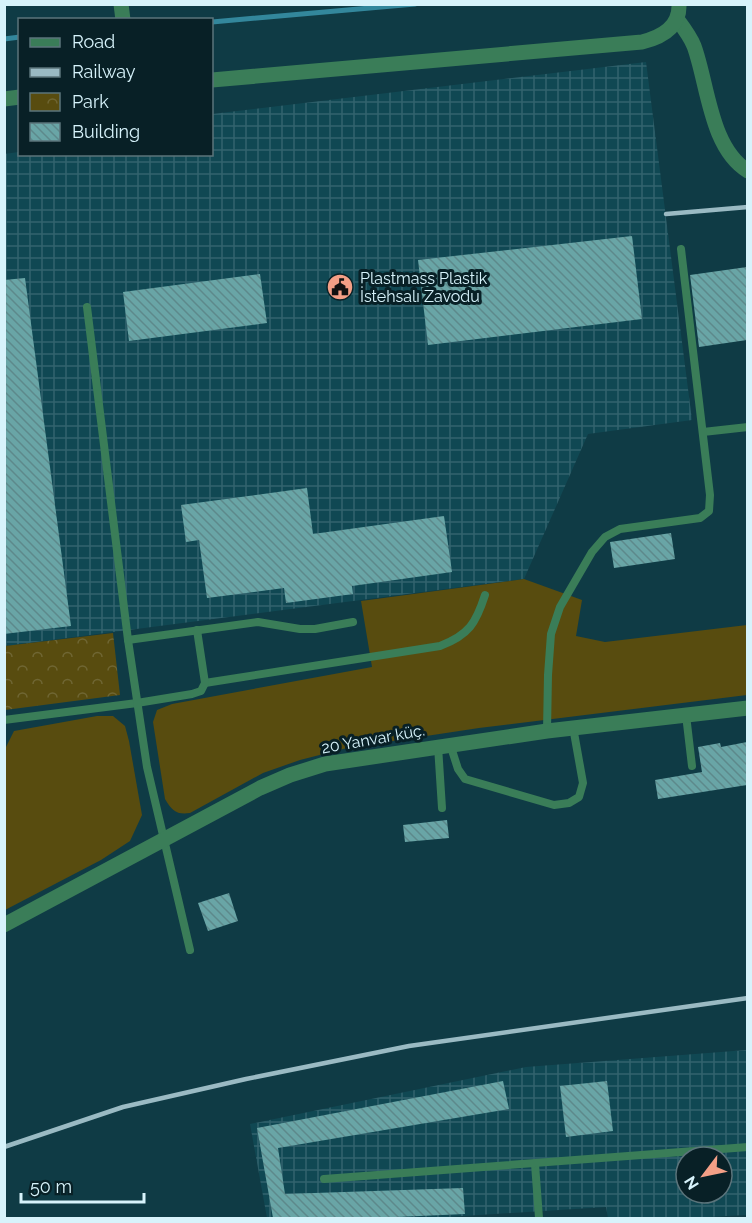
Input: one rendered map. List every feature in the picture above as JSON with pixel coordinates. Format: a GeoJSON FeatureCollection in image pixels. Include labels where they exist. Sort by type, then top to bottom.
{"type":"FeatureCollection","features":[{"type":"Feature","properties":{"kind":"street"},"geometry":{"type":"LineString","coordinates":[[213,80],[642,42],[658,38],[669,32],[678,12]]}},
{"type":"Feature","properties":{"kind":"street"},"geometry":{"type":"LineString","coordinates":[[678,12],[694,46],[717,128],[737,165],[747,171]]}},
{"type":"Feature","properties":{"kind":"street","name":"20 Yanvar küç."},"geometry":{"type":"LineString","coordinates":[[4,925],[260,789],[290,775],[325,764],[573,727],[747,708]]}},
{"type":"Feature","properties":{"kind":"lane"},"geometry":{"type":"LineString","coordinates":[[547,731],[551,634],[560,608],[591,552],[604,537],[620,528],[700,519],[709,511],[710,495],[681,249]]}},
{"type":"Feature","properties":{"kind":"lane"},"geometry":{"type":"LineString","coordinates":[[87,307],[128,640],[147,767],[190,950]]}},
{"type":"Feature","properties":{"kind":"lane"},"geometry":{"type":"LineString","coordinates":[[703,432],[747,427]]}},
{"type":"Feature","properties":{"kind":"lane"},"geometry":{"type":"LineString","coordinates":[[205,683],[441,646],[458,639],[472,627],[485,595]]}},
{"type":"Feature","properties":{"kind":"lane"},"geometry":{"type":"LineString","coordinates":[[128,640],[258,622],[300,629],[315,629],[353,622]]}},
{"type":"Feature","properties":{"kind":"lane"},"geometry":{"type":"LineString","coordinates":[[4,720],[137,703],[201,691],[205,683],[197,630]]}},
{"type":"Feature","properties":{"kind":"lane"},"geometry":{"type":"LineString","coordinates":[[686,714],[692,766]]}},
{"type":"Feature","properties":{"kind":"lane"},"geometry":{"type":"LineString","coordinates":[[444,745],[465,779],[554,805],[569,804],[579,797],[583,783],[573,727]]}},
{"type":"Feature","properties":{"kind":"lane"},"geometry":{"type":"LineString","coordinates":[[442,808],[444,745]]}},
{"type":"Feature","properties":{"kind":"lane"},"geometry":{"type":"LineString","coordinates":[[324,1179],[747,1147]]}},
{"type":"Feature","properties":{"kind":"lane"},"geometry":{"type":"LineString","coordinates":[[535,1164],[539,1218]]}},
{"type":"Feature","properties":{"kind":"shaded area","name":"Plastmass Plastik İstehsalı Zavodu"},"geometry":{"type":"Polygon","coordinates":[[[646,62],[692,420],[588,434],[524,579],[5,646],[4,154],[18,152],[18,156],[213,156],[213,114],[646,62]]]}},
{"type":"Feature","properties":{"kind":"shaded area"},"geometry":{"type":"Polygon","coordinates":[[[747,1050],[747,1215],[608,1218],[606,1207],[432,1218],[267,1218],[250,1124],[526,1067],[747,1050]]]}},
{"type":"Feature","properties":{"kind":"green space"},"geometry":{"type":"Polygon","coordinates":[[[524,579],[582,600],[576,636],[605,642],[747,625],[747,695],[479,728],[347,748],[300,760],[263,773],[190,813],[178,813],[165,799],[153,722],[157,710],[172,704],[372,667],[361,601],[524,579]]]}},
{"type":"Feature","properties":{"kind":"green space"},"geometry":{"type":"Polygon","coordinates":[[[113,633],[120,695],[5,710],[5,646],[113,633]]]}},
{"type":"Feature","properties":{"kind":"green space"},"geometry":{"type":"Polygon","coordinates":[[[97,716],[113,716],[125,726],[129,741],[142,815],[130,841],[101,860],[5,910],[4,751],[14,731],[97,716]]]}},
{"type":"Feature","properties":{"kind":"building"},"geometry":{"type":"Polygon","coordinates":[[[632,236],[642,319],[428,345],[418,260],[632,236]]]}},
{"type":"Feature","properties":{"kind":"building"},"geometry":{"type":"Polygon","coordinates":[[[747,267],[747,340],[699,347],[690,275],[747,267]]]}},
{"type":"Feature","properties":{"kind":"building"},"geometry":{"type":"Polygon","coordinates":[[[260,274],[267,323],[129,341],[123,292],[260,274]]]}},
{"type":"Feature","properties":{"kind":"building"},"geometry":{"type":"Polygon","coordinates":[[[25,278],[71,626],[4,634],[4,280],[25,278]]]}},
{"type":"Feature","properties":{"kind":"building"},"geometry":{"type":"Polygon","coordinates":[[[307,488],[313,534],[444,516],[452,572],[352,586],[353,594],[286,603],[284,588],[207,598],[199,540],[186,542],[181,505],[307,488]]]}},
{"type":"Feature","properties":{"kind":"building"},"geometry":{"type":"Polygon","coordinates":[[[671,533],[675,559],[614,568],[610,542],[671,533]]]}},
{"type":"Feature","properties":{"kind":"building"},"geometry":{"type":"Polygon","coordinates":[[[747,742],[747,785],[658,799],[655,780],[702,772],[698,747],[720,743],[721,747],[747,742]]]}},
{"type":"Feature","properties":{"kind":"building"},"geometry":{"type":"Polygon","coordinates":[[[447,820],[449,838],[405,842],[403,825],[447,820]]]}},
{"type":"Feature","properties":{"kind":"building"},"geometry":{"type":"Polygon","coordinates":[[[229,893],[238,921],[208,931],[198,903],[229,893]]]}},
{"type":"Feature","properties":{"kind":"building"},"geometry":{"type":"Polygon","coordinates":[[[503,1081],[509,1109],[278,1148],[285,1194],[463,1188],[465,1214],[374,1218],[273,1218],[257,1128],[503,1081]]]}},
{"type":"Feature","properties":{"kind":"building"},"geometry":{"type":"Polygon","coordinates":[[[607,1081],[613,1131],[566,1137],[560,1086],[607,1081]]]}},
{"type":"Feature","properties":{"kind":"waterway"},"geometry":{"type":"LineString","coordinates":[[213,22],[415,4]]}},
{"type":"Feature","properties":{"kind":"waterway"},"geometry":{"type":"LineString","coordinates":[[4,39],[18,37]]}},
{"type":"Feature","properties":{"kind":"railway"},"geometry":{"type":"LineString","coordinates":[[666,214],[748,207]]}},
{"type":"Feature","properties":{"kind":"railway"},"geometry":{"type":"LineString","coordinates":[[4,1147],[123,1107],[409,1046],[748,998]]}},
{"type":"Feature","properties":{"kind":"place","name":"Plastmass Plastik İstehsalı Zavodu"},"geometry":{"type":"Point","coordinates":[340,287]}}]}
